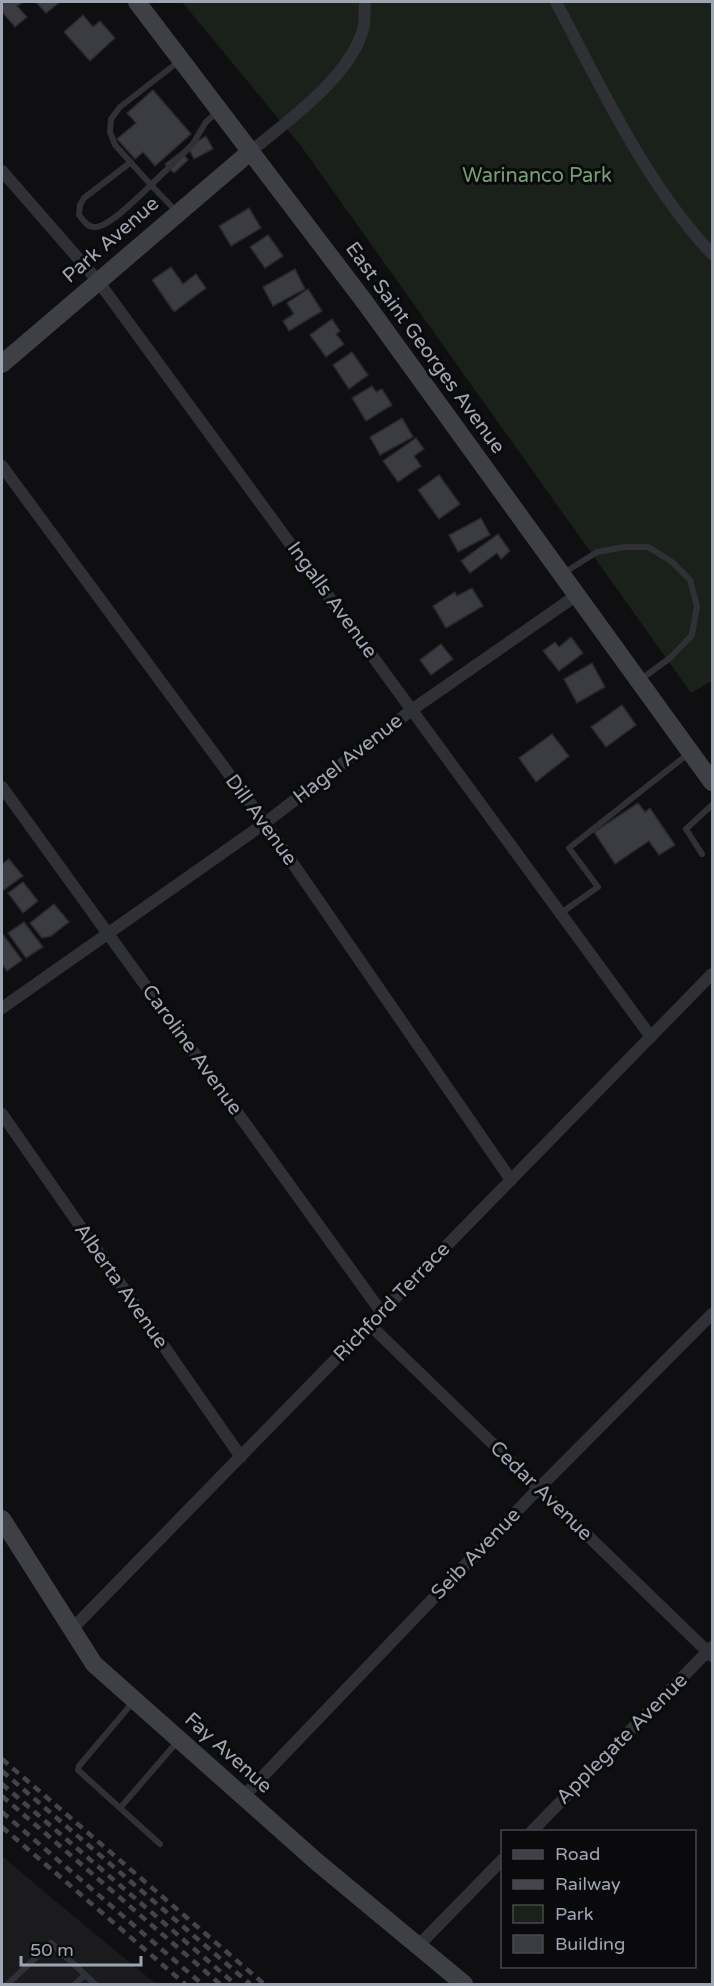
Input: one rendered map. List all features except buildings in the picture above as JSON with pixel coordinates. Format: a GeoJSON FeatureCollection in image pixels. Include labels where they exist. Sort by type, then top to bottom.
{"type":"FeatureCollection","features":[{"type":"Feature","properties":{"kind":"street","name":"East Saint Georges Avenue"},"geometry":{"type":"LineString","coordinates":[[137,2],[364,301],[673,725],[712,782]]}},
{"type":"Feature","properties":{"kind":"street"},"geometry":{"type":"LineString","coordinates":[[251,151],[298,112],[338,73],[353,52],[363,25],[365,2]]}},
{"type":"Feature","properties":{"kind":"street"},"geometry":{"type":"LineString","coordinates":[[556,2],[638,152],[690,231],[712,254]]}},
{"type":"Feature","properties":{"kind":"street","name":"Park Avenue"},"geometry":{"type":"LineString","coordinates":[[2,364],[251,151]]}},
{"type":"Feature","properties":{"kind":"street","name":"Ingalls Avenue"},"geometry":{"type":"LineString","coordinates":[[2,171],[98,281],[651,1037]]}},
{"type":"Feature","properties":{"kind":"street","name":"Dill Avenue"},"geometry":{"type":"LineString","coordinates":[[2,466],[265,823],[511,1180]]}},
{"type":"Feature","properties":{"kind":"street","name":"Hagel Avenue"},"geometry":{"type":"LineString","coordinates":[[2,1008],[265,823],[413,709],[577,595]]}},
{"type":"Feature","properties":{"kind":"street","name":"Caroline Avenue"},"geometry":{"type":"LineString","coordinates":[[2,788],[382,1312]]}},
{"type":"Feature","properties":{"kind":"street","name":"Richford Terrace"},"geometry":{"type":"LineString","coordinates":[[72,1629],[712,974]]}},
{"type":"Feature","properties":{"kind":"street","name":"Alberta Avenue"},"geometry":{"type":"LineString","coordinates":[[2,1114],[241,1457]]}},
{"type":"Feature","properties":{"kind":"street","name":"Seib Avenue"},"geometry":{"type":"LineString","coordinates":[[243,1797],[539,1488],[712,1314]]}},
{"type":"Feature","properties":{"kind":"street","name":"Cedar Avenue"},"geometry":{"type":"LineString","coordinates":[[370,1325],[711,1652]]}},
{"type":"Feature","properties":{"kind":"street","name":"Fay Avenue"},"geometry":{"type":"LineString","coordinates":[[2,1519],[94,1664],[317,1862],[464,1984]]}},
{"type":"Feature","properties":{"kind":"street","name":"Applegate Avenue"},"geometry":{"type":"LineString","coordinates":[[533,1830],[711,1652]]}},
{"type":"Feature","properties":{"kind":"street"},"geometry":{"type":"LineString","coordinates":[[418,1946],[501,1861]]}},
{"type":"Feature","properties":{"kind":"lane"},"geometry":{"type":"LineString","coordinates":[[177,213],[116,145],[110,132],[111,119],[120,107],[181,60]]}},
{"type":"Feature","properties":{"kind":"lane"},"geometry":{"type":"LineString","coordinates":[[131,162],[84,198],[80,205],[79,215],[88,225],[95,228],[106,225],[192,145],[206,122],[220,110]]}},
{"type":"Feature","properties":{"kind":"lane"},"geometry":{"type":"LineString","coordinates":[[562,574],[597,552],[625,547],[648,547],[671,561],[690,580],[697,606],[692,635],[670,658],[639,681]]}},
{"type":"Feature","properties":{"kind":"lane"},"geometry":{"type":"LineString","coordinates":[[561,913],[598,887],[569,848],[690,752]]}},
{"type":"Feature","properties":{"kind":"lane"},"geometry":{"type":"LineString","coordinates":[[702,854],[686,829],[712,805]]}},
{"type":"Feature","properties":{"kind":"lane"},"geometry":{"type":"LineString","coordinates":[[135,1701],[78,1770],[160,1845]]}},
{"type":"Feature","properties":{"kind":"lane"},"geometry":{"type":"LineString","coordinates":[[120,1808],[179,1739]]}},
{"type":"Feature","properties":{"kind":"lane"},"geometry":{"type":"LineString","coordinates":[[8,1984],[51,1943],[95,1984]]}},
{"type":"Feature","properties":{"kind":"lane"},"geometry":{"type":"LineString","coordinates":[[75,1984],[85,1975]]}},
{"type":"Feature","properties":{"kind":"shaded area"},"geometry":{"type":"Polygon","coordinates":[[[2,1856],[66,1910],[156,1984],[2,1984],[2,1856]]]}},
{"type":"Feature","properties":{"kind":"green space","name":"Warinanco Park"},"geometry":{"type":"Polygon","coordinates":[[[182,2],[712,2],[712,681],[691,693],[301,146],[182,2]]]}},
{"type":"Feature","properties":{"kind":"railway"},"geometry":{"type":"LineString","coordinates":[[2,1759],[264,1984]]}},
{"type":"Feature","properties":{"kind":"railway"},"geometry":{"type":"LineString","coordinates":[[2,1771],[250,1984]]}},
{"type":"Feature","properties":{"kind":"railway"},"geometry":{"type":"LineString","coordinates":[[2,1784],[235,1984]]}},
{"type":"Feature","properties":{"kind":"railway"},"geometry":{"type":"LineString","coordinates":[[2,1796],[220,1984]]}},
{"type":"Feature","properties":{"kind":"railway"},"geometry":{"type":"LineString","coordinates":[[2,1812],[202,1984]]}},
{"type":"Feature","properties":{"kind":"railway"},"geometry":{"type":"LineString","coordinates":[[2,1827],[185,1984]]}}]}
